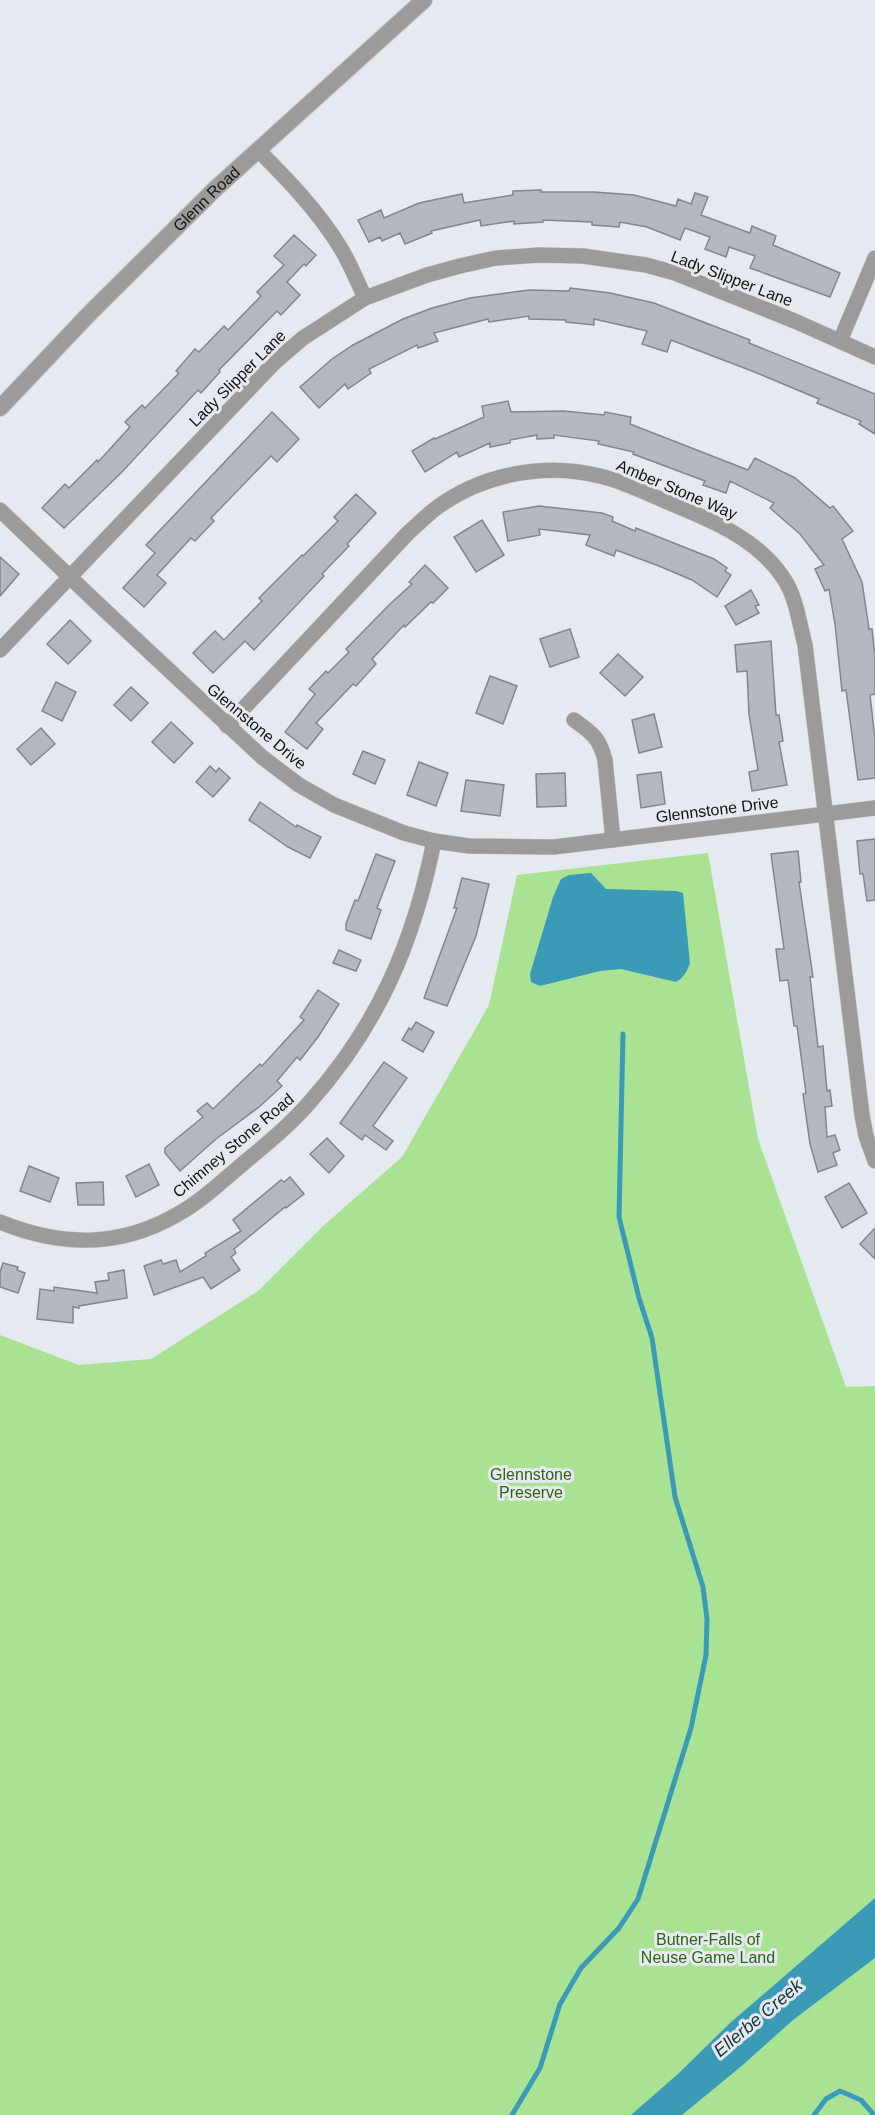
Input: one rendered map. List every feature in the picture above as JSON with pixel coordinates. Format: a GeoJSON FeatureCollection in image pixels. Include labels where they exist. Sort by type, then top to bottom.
{"type":"FeatureCollection","features":[{"type":"Feature","properties":{"kind":"street","name":"Glenn Road"},"geometry":{"type":"LineString","coordinates":[[0,408],[88,314],[214,190],[424,0]]}},
{"type":"Feature","properties":{"kind":"street"},"geometry":{"type":"LineString","coordinates":[[258,150],[293,185],[323,221],[341,248],[365,298]]}},
{"type":"Feature","properties":{"kind":"street","name":"Lady Slipper Lane"},"geometry":{"type":"LineString","coordinates":[[0,650],[275,362],[303,338],[365,298],[426,275],[496,258],[539,255],[583,256],[646,265],[675,273],[875,357]]}},
{"type":"Feature","properties":{"kind":"street"},"geometry":{"type":"LineString","coordinates":[[840,341],[875,258]]}},
{"type":"Feature","properties":{"kind":"street","name":"Amber Stone Way"},"geometry":{"type":"LineString","coordinates":[[227,726],[408,534],[436,508],[470,488],[505,476],[541,470],[601,476],[702,517],[737,534],[763,553],[783,577],[795,604],[805,645],[862,1115],[866,1136],[875,1161]]}},
{"type":"Feature","properties":{"kind":"street","name":"Glennstone Drive"},"geometry":{"type":"LineString","coordinates":[[0,510],[261,757],[299,785],[334,805],[378,824],[434,841],[470,846],[554,847],[875,808]]}},
{"type":"Feature","properties":{"kind":"street"},"geometry":{"type":"LineString","coordinates":[[574,720],[597,737],[602,747],[613,840]]}},
{"type":"Feature","properties":{"kind":"street","name":"Chimney Stone Road"},"geometry":{"type":"LineString","coordinates":[[0,1222],[30,1233],[57,1239],[107,1240],[133,1234],[165,1221],[203,1198],[286,1127],[336,1072],[374,1016],[392,979],[414,923],[434,841]]}},
{"type":"Feature","properties":{"kind":"green space","name":"Glennstone Preserve"},"geometry":{"type":"Polygon","coordinates":[[[708,853],[758,1139],[846,1387],[875,1386],[875,2115],[0,2115],[0,1335],[79,1365],[151,1359],[258,1291],[323,1226],[402,1157],[489,1005],[517,875],[708,853]]]}},
{"type":"Feature","properties":{"kind":"water"},"geometry":{"type":"Polygon","coordinates":[[[591,873],[606,889],[683,893],[690,963],[681,978],[676,982],[621,969],[600,971],[540,986],[531,982],[530,974],[553,897],[561,879],[569,875],[591,873]]]}},
{"type":"Feature","properties":{"kind":"water","name":"Ellerbe Creek"},"geometry":{"type":"Polygon","coordinates":[[[875,1898],[875,1958],[793,2020],[682,2115],[631,2115],[679,2073],[730,2023],[875,1898]]]}},
{"type":"Feature","properties":{"kind":"building"},"geometry":{"type":"Polygon","coordinates":[[[541,190],[541,192],[634,195],[676,206],[678,199],[691,204],[695,193],[708,197],[701,215],[750,233],[752,226],[776,236],[773,245],[840,273],[830,297],[750,268],[755,256],[729,247],[726,257],[705,249],[710,237],[685,228],[680,240],[647,227],[620,222],[619,227],[592,225],[592,222],[543,220],[543,222],[514,224],[514,221],[481,226],[480,220],[431,231],[432,233],[405,244],[400,233],[382,241],[380,237],[369,242],[358,220],[381,210],[384,218],[419,203],[462,194],[464,203],[513,195],[513,191],[541,190]]]}},
{"type":"Feature","properties":{"kind":"building"},"geometry":{"type":"Polygon","coordinates":[[[294,235],[316,255],[287,282],[300,295],[281,315],[277,311],[219,370],[220,372],[201,393],[198,390],[122,472],[64,528],[42,508],[65,484],[69,488],[97,460],[98,462],[130,427],[125,422],[142,405],[145,408],[179,373],[176,371],[195,349],[199,352],[224,326],[228,330],[261,296],[257,292],[284,265],[274,256],[294,235]]]}},
{"type":"Feature","properties":{"kind":"building"},"geometry":{"type":"Polygon","coordinates":[[[570,288],[610,293],[654,303],[750,340],[749,343],[875,394],[875,434],[859,424],[861,421],[817,403],[819,399],[752,371],[671,340],[667,352],[642,344],[647,331],[594,319],[594,325],[566,322],[566,320],[529,319],[529,316],[489,322],[488,319],[434,333],[438,341],[418,348],[417,345],[369,369],[371,373],[348,389],[345,384],[319,408],[300,387],[332,359],[353,345],[403,319],[432,308],[470,298],[529,290],[569,291],[570,288]]]}},
{"type":"Feature","properties":{"kind":"building"},"geometry":{"type":"Polygon","coordinates":[[[508,401],[511,412],[564,411],[604,415],[605,412],[631,417],[630,424],[748,470],[755,458],[795,478],[830,508],[833,506],[853,531],[842,539],[862,582],[869,629],[872,629],[875,694],[870,695],[875,739],[875,778],[858,780],[846,690],[842,691],[829,589],[825,591],[815,569],[824,565],[800,534],[770,508],[774,503],[730,481],[726,493],[703,485],[705,481],[633,454],[634,452],[598,444],[599,441],[554,435],[554,438],[537,439],[537,435],[510,440],[510,443],[490,447],[490,443],[459,457],[457,452],[425,472],[412,451],[434,438],[484,417],[482,406],[508,401]]]}},
{"type":"Feature","properties":{"kind":"building"},"geometry":{"type":"Polygon","coordinates":[[[272,412],[299,439],[277,462],[271,456],[211,518],[214,521],[195,541],[191,538],[157,575],[166,583],[144,607],[123,588],[155,553],[146,545],[272,412]]]}},
{"type":"Feature","properties":{"kind":"building"},"geometry":{"type":"Polygon","coordinates":[[[356,494],[376,513],[322,574],[324,576],[254,650],[245,641],[213,673],[193,653],[215,631],[224,640],[262,601],[259,598],[338,521],[334,517],[356,494]]]}},
{"type":"Feature","properties":{"kind":"building"},"geometry":{"type":"Polygon","coordinates":[[[539,506],[602,513],[613,517],[612,521],[635,531],[636,528],[714,559],[727,568],[725,571],[731,575],[717,597],[692,580],[659,566],[616,550],[614,556],[586,545],[590,535],[539,529],[540,535],[508,541],[503,512],[539,506]]]}},
{"type":"Feature","properties":{"kind":"building"},"geometry":{"type":"Polygon","coordinates":[[[482,520],[504,555],[476,572],[454,537],[482,520]]]}},
{"type":"Feature","properties":{"kind":"building"},"geometry":{"type":"Polygon","coordinates":[[[0,557],[19,574],[0,596],[0,557]]]}},
{"type":"Feature","properties":{"kind":"building"},"geometry":{"type":"Polygon","coordinates":[[[425,565],[448,588],[405,627],[404,625],[372,659],[376,664],[356,686],[353,684],[316,723],[323,729],[307,749],[285,732],[315,694],[309,689],[349,652],[346,649],[412,584],[409,582],[425,565]]]}},
{"type":"Feature","properties":{"kind":"building"},"geometry":{"type":"Polygon","coordinates":[[[751,590],[759,605],[755,606],[759,613],[736,625],[725,606],[751,590]]]}},
{"type":"Feature","properties":{"kind":"building"},"geometry":{"type":"Polygon","coordinates":[[[70,620],[91,641],[68,664],[47,644],[70,620]]]}},
{"type":"Feature","properties":{"kind":"building"},"geometry":{"type":"Polygon","coordinates":[[[570,629],[579,657],[550,667],[540,639],[570,629]]]}},
{"type":"Feature","properties":{"kind":"building"},"geometry":{"type":"Polygon","coordinates":[[[771,641],[776,715],[779,715],[783,741],[779,742],[787,785],[752,791],[749,772],[758,770],[749,714],[747,671],[737,672],[735,645],[771,641]]]}},
{"type":"Feature","properties":{"kind":"building"},"geometry":{"type":"Polygon","coordinates":[[[618,654],[643,677],[625,696],[600,673],[618,654]]]}},
{"type":"Feature","properties":{"kind":"building"},"geometry":{"type":"Polygon","coordinates":[[[490,676],[517,686],[503,724],[476,713],[490,676]]]}},
{"type":"Feature","properties":{"kind":"building"},"geometry":{"type":"Polygon","coordinates":[[[56,682],[76,692],[62,721],[42,711],[56,682]]]}},
{"type":"Feature","properties":{"kind":"building"},"geometry":{"type":"Polygon","coordinates":[[[131,687],[148,703],[131,721],[114,705],[131,687]]]}},
{"type":"Feature","properties":{"kind":"building"},"geometry":{"type":"Polygon","coordinates":[[[654,714],[662,747],[639,753],[632,720],[654,714]]]}},
{"type":"Feature","properties":{"kind":"building"},"geometry":{"type":"Polygon","coordinates":[[[171,722],[193,743],[174,763],[152,742],[171,722]]]}},
{"type":"Feature","properties":{"kind":"building"},"geometry":{"type":"Polygon","coordinates":[[[41,728],[55,744],[31,765],[17,749],[41,728]]]}},
{"type":"Feature","properties":{"kind":"building"},"geometry":{"type":"Polygon","coordinates":[[[363,751],[385,760],[375,784],[353,774],[363,751]]]}},
{"type":"Feature","properties":{"kind":"building"},"geometry":{"type":"Polygon","coordinates":[[[419,762],[448,773],[436,806],[407,795],[419,762]]]}},
{"type":"Feature","properties":{"kind":"building"},"geometry":{"type":"Polygon","coordinates":[[[210,766],[216,772],[219,768],[230,778],[213,797],[196,782],[210,766]]]}},
{"type":"Feature","properties":{"kind":"building"},"geometry":{"type":"Polygon","coordinates":[[[661,772],[665,804],[641,808],[637,775],[661,772]]]}},
{"type":"Feature","properties":{"kind":"building"},"geometry":{"type":"Polygon","coordinates":[[[565,773],[566,806],[537,807],[536,774],[565,773]]]}},
{"type":"Feature","properties":{"kind":"building"},"geometry":{"type":"Polygon","coordinates":[[[466,780],[504,785],[500,816],[461,811],[466,780]]]}},
{"type":"Feature","properties":{"kind":"building"},"geometry":{"type":"Polygon","coordinates":[[[260,802],[296,827],[297,825],[321,837],[310,858],[288,847],[249,820],[260,802]]]}},
{"type":"Feature","properties":{"kind":"building"},"geometry":{"type":"Polygon","coordinates":[[[875,839],[875,900],[867,901],[863,874],[860,874],[857,841],[875,839]]]}},
{"type":"Feature","properties":{"kind":"building"},"geometry":{"type":"Polygon","coordinates":[[[798,851],[801,882],[799,882],[813,977],[810,977],[818,1047],[823,1046],[827,1091],[830,1090],[832,1106],[825,1107],[827,1137],[835,1135],[840,1150],[833,1153],[837,1165],[818,1172],[810,1144],[797,1026],[794,1026],[788,980],[780,981],[776,949],[784,949],[771,854],[798,851]]]}},
{"type":"Feature","properties":{"kind":"building"},"geometry":{"type":"Polygon","coordinates":[[[376,854],[395,861],[377,908],[381,910],[371,939],[346,930],[346,924],[355,900],[358,901],[376,854]]]}},
{"type":"Feature","properties":{"kind":"building"},"geometry":{"type":"Polygon","coordinates":[[[462,878],[489,884],[476,936],[447,1006],[424,998],[457,908],[454,908],[462,878]]]}},
{"type":"Feature","properties":{"kind":"building"},"geometry":{"type":"Polygon","coordinates":[[[339,950],[361,960],[356,971],[333,963],[339,950]]]}},
{"type":"Feature","properties":{"kind":"building"},"geometry":{"type":"Polygon","coordinates":[[[318,990],[339,1004],[300,1060],[297,1057],[277,1081],[282,1086],[180,1171],[165,1153],[165,1148],[203,1117],[197,1111],[207,1103],[213,1109],[260,1064],[262,1066],[304,1020],[300,1017],[318,990]]]}},
{"type":"Feature","properties":{"kind":"building"},"geometry":{"type":"Polygon","coordinates":[[[416,1022],[434,1032],[423,1052],[402,1040],[409,1028],[411,1030],[416,1022]]]}},
{"type":"Feature","properties":{"kind":"building"},"geometry":{"type":"Polygon","coordinates":[[[384,1062],[407,1078],[373,1126],[393,1141],[386,1150],[365,1135],[362,1140],[340,1123],[384,1062]]]}},
{"type":"Feature","properties":{"kind":"building"},"geometry":{"type":"Polygon","coordinates":[[[327,1138],[344,1156],[329,1173],[310,1154],[327,1138]]]}},
{"type":"Feature","properties":{"kind":"building"},"geometry":{"type":"Polygon","coordinates":[[[149,1164],[159,1185],[136,1197],[126,1176],[149,1164]]]}},
{"type":"Feature","properties":{"kind":"building"},"geometry":{"type":"Polygon","coordinates":[[[29,1166],[59,1178],[50,1202],[20,1191],[29,1166]]]}},
{"type":"Feature","properties":{"kind":"building"},"geometry":{"type":"Polygon","coordinates":[[[290,1177],[304,1194],[234,1249],[236,1253],[231,1257],[240,1270],[211,1289],[203,1277],[154,1295],[144,1266],[161,1260],[163,1264],[176,1260],[180,1272],[206,1256],[205,1253],[241,1231],[233,1220],[281,1180],[284,1182],[290,1177]]]}},
{"type":"Feature","properties":{"kind":"building"},"geometry":{"type":"Polygon","coordinates":[[[103,1182],[104,1205],[78,1205],[76,1183],[103,1182]]]}},
{"type":"Feature","properties":{"kind":"building"},"geometry":{"type":"Polygon","coordinates":[[[849,1183],[867,1213],[842,1228],[825,1197],[849,1183]]]}},
{"type":"Feature","properties":{"kind":"building"},"geometry":{"type":"Polygon","coordinates":[[[875,1228],[875,1259],[860,1244],[875,1228]]]}},
{"type":"Feature","properties":{"kind":"building"},"geometry":{"type":"Polygon","coordinates":[[[3,1263],[18,1267],[17,1270],[25,1273],[18,1293],[0,1287],[0,1272],[3,1263]]]}},
{"type":"Feature","properties":{"kind":"building"},"geometry":{"type":"Polygon","coordinates":[[[124,1270],[127,1298],[79,1306],[79,1308],[73,1307],[73,1323],[37,1319],[40,1289],[54,1291],[54,1287],[97,1293],[95,1282],[109,1280],[108,1273],[124,1270]]]}},
{"type":"Feature","properties":{"kind":"waterway"},"geometry":{"type":"LineString","coordinates":[[512,2115],[540,2068],[560,2004],[581,1968],[619,1928],[638,1899],[691,1728],[706,1655],[707,1619],[703,1587],[675,1497],[652,1338],[639,1298],[619,1217],[623,1034]]}},
{"type":"Feature","properties":{"kind":"waterway"},"geometry":{"type":"LineString","coordinates":[[814,2115],[826,2099],[840,2091],[861,2100],[874,2115]]}},
{"type":"Feature","properties":{"kind":"park label","name":"Butner-Falls of Neuse Game Land"},"geometry":{"type":"Point","coordinates":[708,1948]}}]}
